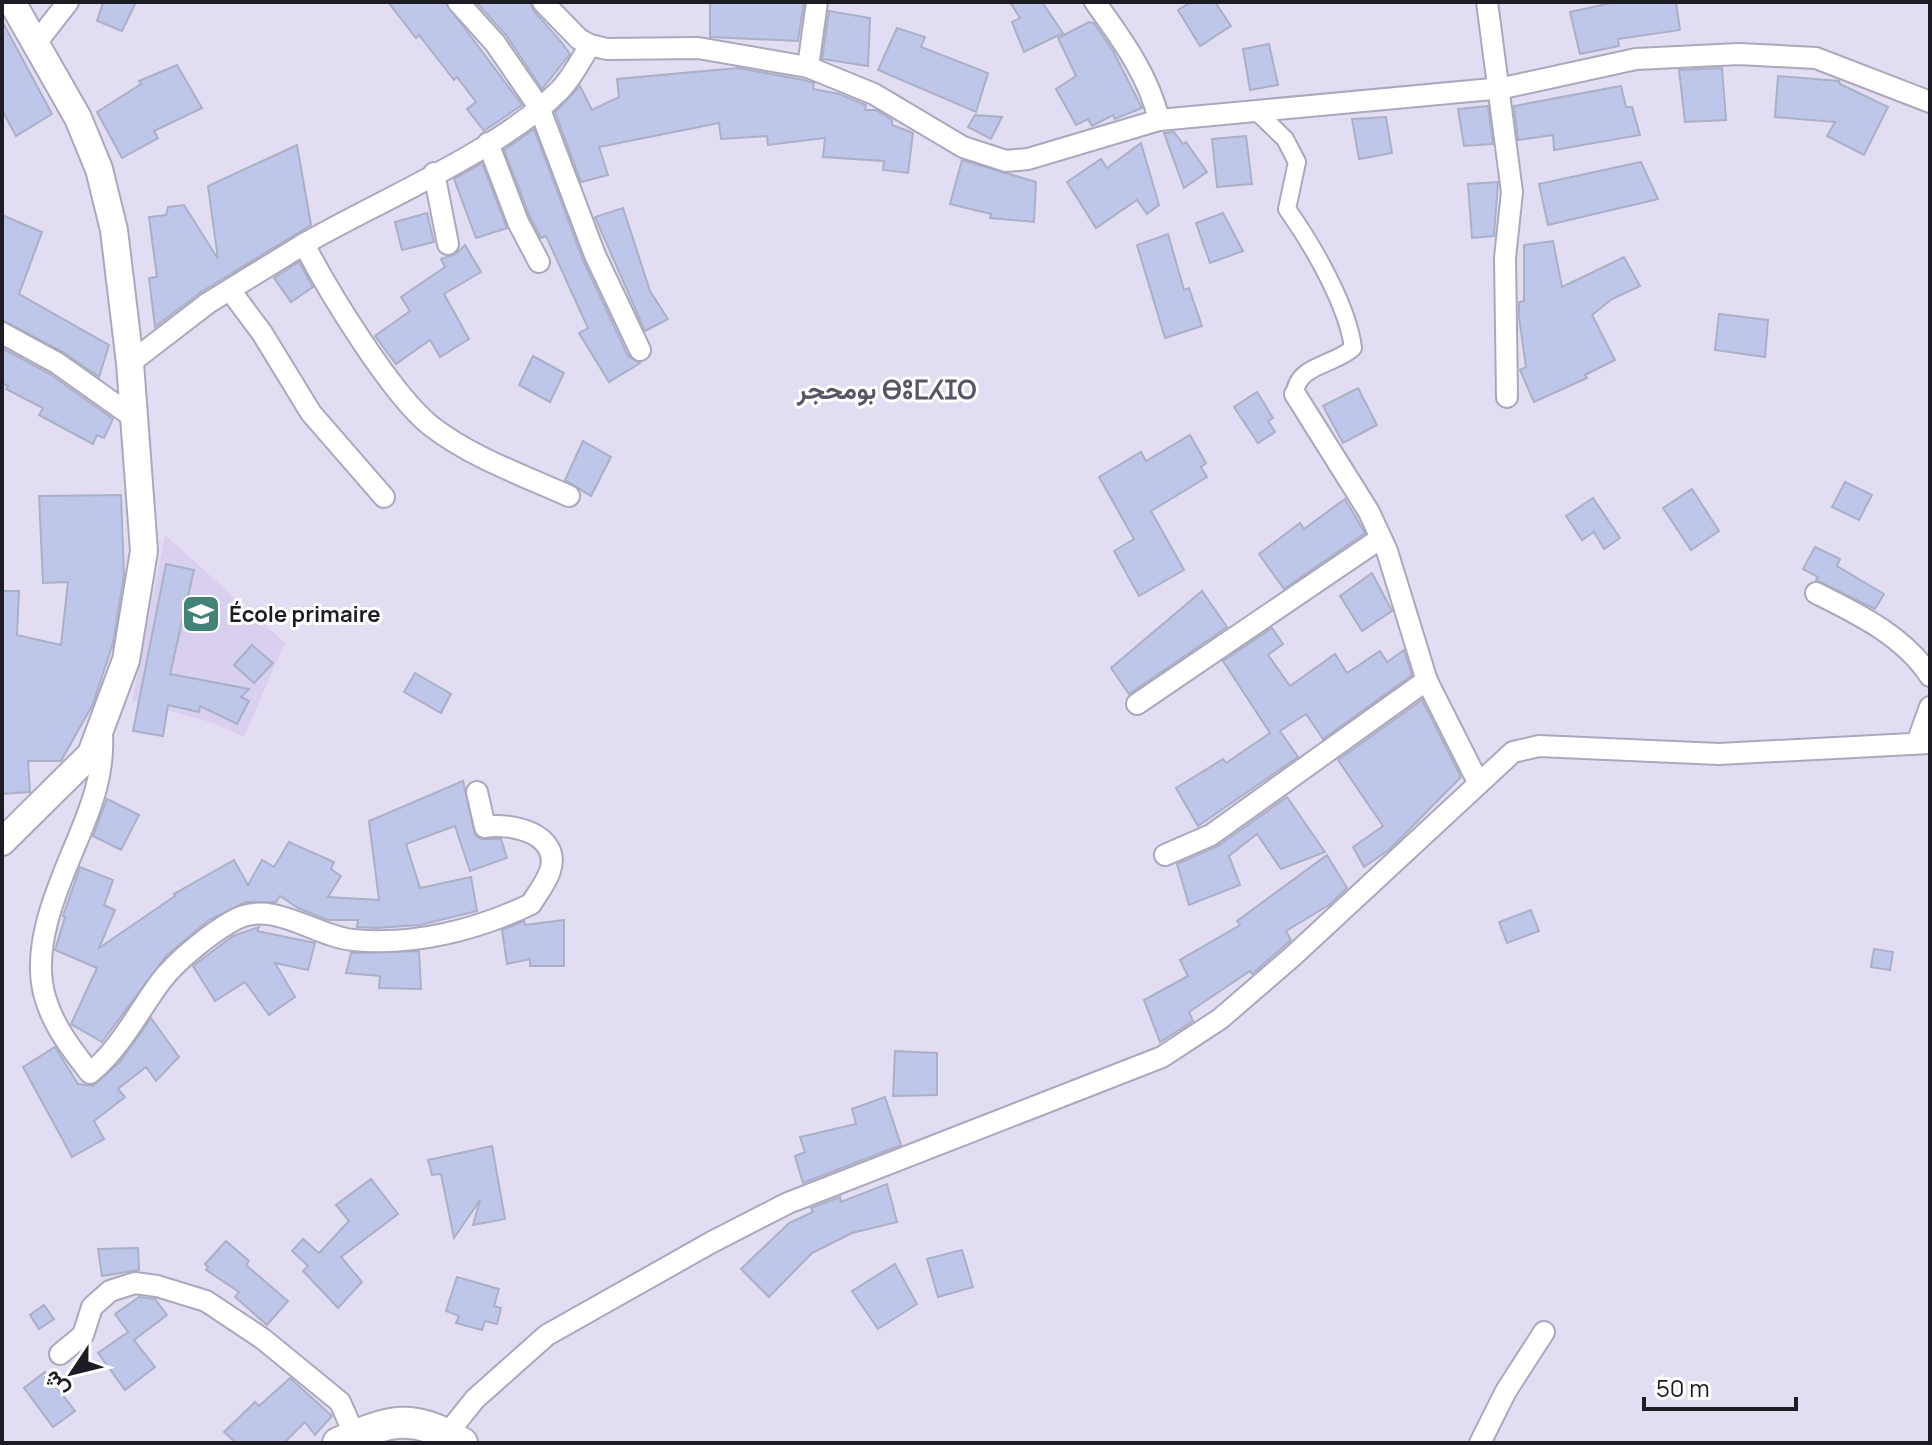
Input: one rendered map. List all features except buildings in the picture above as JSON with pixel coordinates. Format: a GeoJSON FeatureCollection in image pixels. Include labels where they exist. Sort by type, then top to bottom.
{"type":"FeatureCollection","features":[{"type":"Feature","properties":{"kind":"main road"},"geometry":{"type":"LineString","coordinates":[[347,1439],[388,1421],[425,1425],[455,1439]]}},
{"type":"Feature","properties":{"kind":"street"},"geometry":{"type":"LineString","coordinates":[[2,842],[83,765],[126,660],[144,551],[144,516],[130,363],[114,230],[99,169],[78,118],[12,2]]}},
{"type":"Feature","properties":{"kind":"street"},"geometry":{"type":"LineString","coordinates":[[36,43],[68,2]]}},
{"type":"Feature","properties":{"kind":"street"},"geometry":{"type":"LineString","coordinates":[[458,2],[495,43],[539,107],[595,255],[640,350]]}},
{"type":"Feature","properties":{"kind":"street"},"geometry":{"type":"LineString","coordinates":[[543,2],[579,39],[590,45],[607,49],[698,48],[808,67],[874,94],[963,147],[1006,161],[1028,159],[1159,120],[1499,88],[1636,59],[1739,54],[1816,58],[1930,102]]}},
{"type":"Feature","properties":{"kind":"street"},"geometry":{"type":"LineString","coordinates":[[808,67],[817,2]]}},
{"type":"Feature","properties":{"kind":"street"},"geometry":{"type":"LineString","coordinates":[[1095,2],[1137,63],[1154,98],[1159,120]]}},
{"type":"Feature","properties":{"kind":"street"},"geometry":{"type":"LineString","coordinates":[[1487,2],[1512,192],[1505,258],[1507,397]]}},
{"type":"Feature","properties":{"kind":"street"},"geometry":{"type":"LineString","coordinates":[[130,363],[170,331],[304,244],[488,143],[561,89],[590,45]]}},
{"type":"Feature","properties":{"kind":"street"},"geometry":{"type":"LineString","coordinates":[[1255,110],[1285,139],[1297,162],[1287,209],[1326,277],[1351,332],[1353,348],[1344,357],[1302,375],[1295,383],[1295,394],[1369,512],[1381,538],[1427,680],[1478,782]]}},
{"type":"Feature","properties":{"kind":"street"},"geometry":{"type":"LineString","coordinates":[[488,143],[518,222],[539,262]]}},
{"type":"Feature","properties":{"kind":"street"},"geometry":{"type":"LineString","coordinates":[[434,173],[448,244]]}},
{"type":"Feature","properties":{"kind":"street"},"geometry":{"type":"LineString","coordinates":[[304,244],[379,362],[429,424],[466,449],[569,496]]}},
{"type":"Feature","properties":{"kind":"street"},"geometry":{"type":"LineString","coordinates":[[230,290],[262,333],[311,413],[384,497]]}},
{"type":"Feature","properties":{"kind":"street"},"geometry":{"type":"LineString","coordinates":[[2,333],[57,363],[133,417]]}},
{"type":"Feature","properties":{"kind":"street"},"geometry":{"type":"LineString","coordinates":[[1137,704],[1381,538]]}},
{"type":"Feature","properties":{"kind":"street"},"geometry":{"type":"LineString","coordinates":[[1816,593],[1868,620],[1919,659],[1930,676]]}},
{"type":"Feature","properties":{"kind":"street"},"geometry":{"type":"LineString","coordinates":[[1165,855],[1211,835],[1427,680]]}},
{"type":"Feature","properties":{"kind":"street"},"geometry":{"type":"LineString","coordinates":[[455,1439],[506,1369],[547,1335],[712,1242],[815,1192],[1162,1057],[1220,1019],[1293,956],[1513,752],[1539,746],[1719,754],[1923,743],[1930,707]]}},
{"type":"Feature","properties":{"kind":"street"},"geometry":{"type":"LineString","coordinates":[[101,727],[101,773],[96,796],[52,909],[40,962],[45,998],[58,1026],[90,1073],[114,1049],[164,977],[235,920],[257,911],[349,939],[396,940],[445,934],[531,904],[551,869],[551,854],[542,841],[520,826],[485,827],[477,792]]}},
{"type":"Feature","properties":{"kind":"street"},"geometry":{"type":"LineString","coordinates":[[60,1354],[83,1335],[92,1307],[110,1291],[135,1283],[157,1286],[206,1301],[263,1339],[340,1402],[347,1439]]}},
{"type":"Feature","properties":{"kind":"street"},"geometry":{"type":"LineString","coordinates":[[1480,1443],[1506,1391],[1544,1332]]}},
{"type":"Feature","properties":{"kind":"shaded area","name":"École primaire"},"geometry":{"type":"Polygon","coordinates":[[[165,535],[285,643],[244,737],[214,723],[132,701],[165,535]]]}},
{"type":"Feature","properties":{"kind":"place","name":"École primaire"},"geometry":{"type":"Point","coordinates":[201,614]}},
{"type":"Feature","properties":{"kind":"district","name":"بومحجر ⴱⵓⵎⵃⵊⵔ"},"geometry":{"type":"Point","coordinates":[887,389]}}]}
